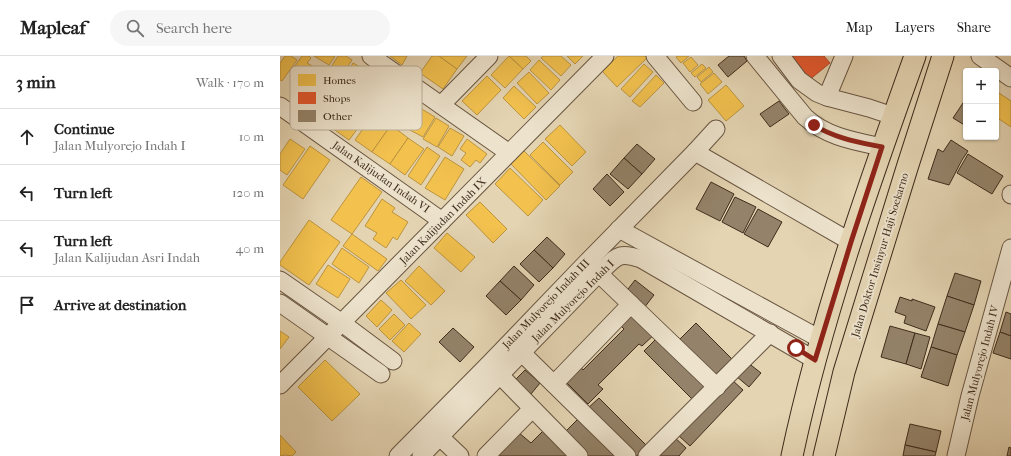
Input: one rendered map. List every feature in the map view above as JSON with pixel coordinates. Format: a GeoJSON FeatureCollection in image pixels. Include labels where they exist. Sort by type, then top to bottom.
{"type":"FeatureCollection","features":[{"type":"Feature","properties":{"kind":"main road"},"geometry":{"type":"LineString","coordinates":[[792,456],[800,417],[805,353],[840,235],[882,147],[915,56]]}},
{"type":"Feature","properties":{"kind":"main road","name":"Jalan Doktor Insinyur Haji Soekarno"},"geometry":{"type":"LineString","coordinates":[[824,456],[846,365],[943,56]]}},
{"type":"Feature","properties":{"kind":"street"},"geometry":{"type":"LineString","coordinates":[[371,56],[385,66]]}},
{"type":"Feature","properties":{"kind":"street"},"geometry":{"type":"LineString","coordinates":[[441,106],[489,56]]}},
{"type":"Feature","properties":{"kind":"street","name":"Jalan Kalijudan Indah IX"},"geometry":{"type":"LineString","coordinates":[[280,385],[606,56]]}},
{"type":"Feature","properties":{"kind":"street"},"geometry":{"type":"LineString","coordinates":[[655,56],[693,102]]}},
{"type":"Feature","properties":{"kind":"street"},"geometry":{"type":"LineString","coordinates":[[755,56],[805,117],[814,125],[823,131],[834,135],[882,147]]}},
{"type":"Feature","properties":{"kind":"street"},"geometry":{"type":"LineString","coordinates":[[780,56],[799,80],[807,87],[827,97],[893,116]]}},
{"type":"Feature","properties":{"kind":"street"},"geometry":{"type":"LineString","coordinates":[[827,97],[844,56]]}},
{"type":"Feature","properties":{"kind":"street"},"geometry":{"type":"LineString","coordinates":[[980,56],[1011,78]]}},
{"type":"Feature","properties":{"kind":"street"},"geometry":{"type":"LineString","coordinates":[[422,92],[509,153]]}},
{"type":"Feature","properties":{"kind":"street","name":"Jalan Kalijudan Indah VI"},"geometry":{"type":"LineString","coordinates":[[280,106],[290,113]]}},
{"type":"Feature","properties":{"kind":"street","name":"Jalan Mulyorejo Indah III"},"geometry":{"type":"LineString","coordinates":[[398,456],[494,369],[593,267],[619,229],[716,129]]}},
{"type":"Feature","properties":{"kind":"street","name":"Jalan Kalijudan Indah VI"},"geometry":{"type":"LineString","coordinates":[[314,130],[442,221]]}},
{"type":"Feature","properties":{"kind":"street"},"geometry":{"type":"LineString","coordinates":[[695,152],[840,235]]}},
{"type":"Feature","properties":{"kind":"street","name":"Jalan Mulyorejo Indah I"},"geometry":{"type":"LineString","coordinates":[[619,229],[770,333],[805,353]]}},
{"type":"Feature","properties":{"kind":"street","name":"Jalan Mulyorejo Indah IV"},"geometry":{"type":"LineString","coordinates":[[956,456],[970,396],[1011,248]]}},
{"type":"Feature","properties":{"kind":"street","name":"Jalan Mulyorejo Indah I"},"geometry":{"type":"LineString","coordinates":[[422,456],[440,437],[494,369],[521,352],[593,267],[622,255],[628,255],[677,270],[810,334]]}},
{"type":"Feature","properties":{"kind":"street"},"geometry":{"type":"LineString","coordinates":[[593,267],[717,387]]}},
{"type":"Feature","properties":{"kind":"street"},"geometry":{"type":"LineString","coordinates":[[280,280],[393,361]]}},
{"type":"Feature","properties":{"kind":"street"},"geometry":{"type":"LineString","coordinates":[[280,303],[381,374]]}},
{"type":"Feature","properties":{"kind":"street"},"geometry":{"type":"LineString","coordinates":[[554,384],[631,304]]}},
{"type":"Feature","properties":{"kind":"street"},"geometry":{"type":"LineString","coordinates":[[647,456],[770,333]]}},
{"type":"Feature","properties":{"kind":"street"},"geometry":{"type":"LineString","coordinates":[[521,352],[627,456]]}},
{"type":"Feature","properties":{"kind":"street"},"geometry":{"type":"LineString","coordinates":[[494,369],[579,456]]}},
{"type":"Feature","properties":{"kind":"street"},"geometry":{"type":"LineString","coordinates":[[486,456],[532,409]]}},
{"type":"Feature","properties":{"kind":"street"},"geometry":{"type":"LineString","coordinates":[[440,437],[460,456]]}},
{"type":"Feature","properties":{"kind":"building: Homes"},"geometry":{"type":"Polygon","coordinates":[[[285,56],[291,56],[297,60],[293,66],[290,66],[290,70],[282,81],[280,80],[280,63],[285,56]]]}},
{"type":"Feature","properties":{"kind":"building: Homes"},"geometry":{"type":"Polygon","coordinates":[[[302,56],[309,56],[311,58],[307,63],[312,66],[295,66],[302,56]]]}},
{"type":"Feature","properties":{"kind":"building: Homes"},"geometry":{"type":"Polygon","coordinates":[[[314,56],[335,56],[329,65],[314,56]]]}},
{"type":"Feature","properties":{"kind":"building: Homes"},"geometry":{"type":"Polygon","coordinates":[[[338,56],[346,56],[352,60],[348,66],[332,66],[338,56]]]}},
{"type":"Feature","properties":{"kind":"building: Homes"},"geometry":{"type":"Polygon","coordinates":[[[390,56],[407,56],[402,65],[390,56]]]}},
{"type":"Feature","properties":{"kind":"building: Homes"},"geometry":{"type":"Polygon","coordinates":[[[432,56],[439,56],[457,69],[443,89],[422,74],[422,70],[432,56]]]}},
{"type":"Feature","properties":{"kind":"building: Homes"},"geometry":{"type":"Polygon","coordinates":[[[439,56],[467,56],[457,69],[439,56]]]}},
{"type":"Feature","properties":{"kind":"building: Homes"},"geometry":{"type":"Polygon","coordinates":[[[509,56],[526,56],[531,61],[523,69],[509,56]]]}},
{"type":"Feature","properties":{"kind":"building: Homes"},"geometry":{"type":"Polygon","coordinates":[[[509,56],[523,69],[505,88],[491,75],[509,56]]]}},
{"type":"Feature","properties":{"kind":"building: Homes"},"geometry":{"type":"Polygon","coordinates":[[[543,56],[561,56],[571,65],[561,76],[541,58],[543,56]]]}},
{"type":"Feature","properties":{"kind":"building: Homes"},"geometry":{"type":"Polygon","coordinates":[[[567,56],[583,56],[575,64],[567,56]]]}},
{"type":"Feature","properties":{"kind":"building: Homes"},"geometry":{"type":"Polygon","coordinates":[[[618,56],[645,56],[647,58],[617,87],[602,71],[618,56]]]}},
{"type":"Feature","properties":{"kind":"building: Homes"},"geometry":{"type":"Polygon","coordinates":[[[689,56],[681,63],[676,57],[689,56]]]}},
{"type":"Feature","properties":{"kind":"building: Homes"},"geometry":{"type":"Polygon","coordinates":[[[691,57],[698,65],[690,72],[683,63],[691,57]]]}},
{"type":"Feature","properties":{"kind":"building: Homes"},"geometry":{"type":"Polygon","coordinates":[[[539,60],[560,80],[551,90],[530,70],[539,60]]]}},
{"type":"Feature","properties":{"kind":"building: Homes"},"geometry":{"type":"Polygon","coordinates":[[[353,63],[358,66],[351,66],[353,63]]]}},
{"type":"Feature","properties":{"kind":"building: Homes"},"geometry":{"type":"Polygon","coordinates":[[[644,64],[653,72],[630,97],[621,89],[644,64]]]}},
{"type":"Feature","properties":{"kind":"building: Homes"},"geometry":{"type":"Polygon","coordinates":[[[702,64],[706,68],[695,77],[691,73],[702,64]]]}},
{"type":"Feature","properties":{"kind":"building: Homes"},"geometry":{"type":"Polygon","coordinates":[[[709,67],[713,72],[701,82],[697,77],[709,67]]]}},
{"type":"Feature","properties":{"kind":"building: Homes"},"geometry":{"type":"Polygon","coordinates":[[[529,72],[549,93],[537,104],[517,83],[529,72]]]}},
{"type":"Feature","properties":{"kind":"building: Homes"},"geometry":{"type":"Polygon","coordinates":[[[714,73],[722,82],[708,94],[700,84],[714,73]]]}},
{"type":"Feature","properties":{"kind":"building: Homes"},"geometry":{"type":"Polygon","coordinates":[[[656,75],[664,83],[640,107],[632,101],[656,75]]]}},
{"type":"Feature","properties":{"kind":"building: Homes"},"geometry":{"type":"Polygon","coordinates":[[[487,76],[501,90],[477,115],[462,101],[487,76]]]}},
{"type":"Feature","properties":{"kind":"building: Homes"},"geometry":{"type":"Polygon","coordinates":[[[726,85],[744,106],[726,121],[708,100],[726,85]]]}},
{"type":"Feature","properties":{"kind":"building: Homes"},"geometry":{"type":"Polygon","coordinates":[[[514,86],[536,107],[524,119],[503,98],[514,86]]]}},
{"type":"Feature","properties":{"kind":"building: Homes"},"geometry":{"type":"Polygon","coordinates":[[[999,93],[1011,101],[1011,127],[999,119],[999,93]]]}},
{"type":"Feature","properties":{"kind":"building: Homes"},"geometry":{"type":"Polygon","coordinates":[[[422,109],[435,117],[423,137],[410,130],[422,130],[422,109]]]}},
{"type":"Feature","properties":{"kind":"building: Homes"},"geometry":{"type":"Polygon","coordinates":[[[436,118],[449,126],[437,147],[423,139],[436,118]]]}},
{"type":"Feature","properties":{"kind":"building: Homes"},"geometry":{"type":"Polygon","coordinates":[[[560,125],[586,152],[572,166],[545,139],[560,125]]]}},
{"type":"Feature","properties":{"kind":"building: Homes"},"geometry":{"type":"Polygon","coordinates":[[[450,128],[464,136],[452,156],[438,147],[450,128]]]}},
{"type":"Feature","properties":{"kind":"building: Homes"},"geometry":{"type":"Polygon","coordinates":[[[335,130],[357,130],[349,140],[335,130]]]}},
{"type":"Feature","properties":{"kind":"building: Homes"},"geometry":{"type":"Polygon","coordinates":[[[362,130],[387,130],[372,152],[355,140],[362,130]]]}},
{"type":"Feature","properties":{"kind":"building: Homes"},"geometry":{"type":"Polygon","coordinates":[[[387,130],[398,130],[408,138],[390,164],[372,152],[387,130]]]}},
{"type":"Feature","properties":{"kind":"building: Homes"},"geometry":{"type":"Polygon","coordinates":[[[408,138],[424,149],[405,175],[390,164],[408,138]]]}},
{"type":"Feature","properties":{"kind":"building: Homes"},"geometry":{"type":"Polygon","coordinates":[[[290,139],[305,149],[287,175],[280,170],[280,154],[290,139]]]}},
{"type":"Feature","properties":{"kind":"building: Homes"},"geometry":{"type":"Polygon","coordinates":[[[467,139],[487,154],[480,163],[476,160],[470,167],[461,160],[466,153],[460,149],[467,139]]]}},
{"type":"Feature","properties":{"kind":"building: Homes"},"geometry":{"type":"Polygon","coordinates":[[[543,142],[573,172],[560,185],[530,155],[543,142]]]}},
{"type":"Feature","properties":{"kind":"building: Homes"},"geometry":{"type":"Polygon","coordinates":[[[310,146],[330,160],[303,199],[283,185],[310,146]]]}},
{"type":"Feature","properties":{"kind":"building: Homes"},"geometry":{"type":"Polygon","coordinates":[[[427,147],[440,156],[421,185],[408,176],[427,147]]]}},
{"type":"Feature","properties":{"kind":"building: Homes"},"geometry":{"type":"Polygon","coordinates":[[[523,150],[560,186],[546,200],[510,163],[523,150]]]}},
{"type":"Feature","properties":{"kind":"building: Homes"},"geometry":{"type":"Polygon","coordinates":[[[445,157],[464,169],[445,200],[425,188],[445,157]]]}},
{"type":"Feature","properties":{"kind":"building: Homes"},"geometry":{"type":"Polygon","coordinates":[[[510,168],[543,200],[528,216],[495,184],[510,168]]]}},
{"type":"Feature","properties":{"kind":"building: Homes"},"geometry":{"type":"Polygon","coordinates":[[[361,177],[382,192],[352,234],[331,220],[361,177]]]}},
{"type":"Feature","properties":{"kind":"building: Homes"},"geometry":{"type":"Polygon","coordinates":[[[382,199],[395,208],[392,212],[408,222],[397,240],[393,237],[386,248],[373,239],[377,233],[365,226],[382,199]]]}},
{"type":"Feature","properties":{"kind":"building: Homes"},"geometry":{"type":"Polygon","coordinates":[[[480,202],[507,229],[493,243],[466,215],[480,202]]]}},
{"type":"Feature","properties":{"kind":"building: Homes"},"geometry":{"type":"Polygon","coordinates":[[[309,220],[340,242],[309,285],[280,265],[280,262],[309,220]]]}},
{"type":"Feature","properties":{"kind":"building: Homes"},"geometry":{"type":"Polygon","coordinates":[[[447,233],[475,257],[461,272],[434,248],[447,233]]]}},
{"type":"Feature","properties":{"kind":"building: Homes"},"geometry":{"type":"Polygon","coordinates":[[[352,234],[387,259],[378,271],[343,246],[352,234]]]}},
{"type":"Feature","properties":{"kind":"building: Homes"},"geometry":{"type":"Polygon","coordinates":[[[342,248],[369,267],[359,283],[332,264],[342,248]]]}},
{"type":"Feature","properties":{"kind":"building: Homes"},"geometry":{"type":"Polygon","coordinates":[[[328,265],[350,279],[338,298],[316,284],[328,265]]]}},
{"type":"Feature","properties":{"kind":"building: Homes"},"geometry":{"type":"Polygon","coordinates":[[[419,266],[445,291],[431,305],[405,281],[419,266]]]}},
{"type":"Feature","properties":{"kind":"building: Homes"},"geometry":{"type":"Polygon","coordinates":[[[401,280],[426,305],[411,319],[386,293],[401,280]]]}},
{"type":"Feature","properties":{"kind":"building: Homes"},"geometry":{"type":"Polygon","coordinates":[[[381,300],[392,310],[377,327],[366,316],[381,300]]]}},
{"type":"Feature","properties":{"kind":"building: Homes"},"geometry":{"type":"Polygon","coordinates":[[[394,314],[405,325],[390,340],[379,329],[394,314]]]}},
{"type":"Feature","properties":{"kind":"building: Homes"},"geometry":{"type":"Polygon","coordinates":[[[409,323],[421,334],[404,352],[392,341],[409,323]]]}},
{"type":"Feature","properties":{"kind":"building: Homes"},"geometry":{"type":"Polygon","coordinates":[[[280,331],[289,337],[280,349],[280,331]]]}},
{"type":"Feature","properties":{"kind":"building: Homes"},"geometry":{"type":"Polygon","coordinates":[[[325,360],[360,394],[332,421],[298,387],[325,360]]]}},
{"type":"Feature","properties":{"kind":"building: Homes"},"geometry":{"type":"Polygon","coordinates":[[[280,435],[296,452],[292,456],[280,456],[280,435]]]}},
{"type":"Feature","properties":{"kind":"building: Shops"},"geometry":{"type":"Polygon","coordinates":[[[786,56],[824,56],[830,63],[808,81],[786,56]]]}},
{"type":"Feature","properties":{"kind":"building: Other"},"geometry":{"type":"Polygon","coordinates":[[[729,56],[744,56],[747,61],[728,77],[718,65],[729,56]]]}},
{"type":"Feature","properties":{"kind":"building: Other"},"geometry":{"type":"Polygon","coordinates":[[[779,101],[789,114],[770,127],[760,114],[779,101]]]}},
{"type":"Feature","properties":{"kind":"building: Other"},"geometry":{"type":"Polygon","coordinates":[[[963,103],[963,124],[953,118],[963,103]]]}},
{"type":"Feature","properties":{"kind":"building: Other"},"geometry":{"type":"Polygon","coordinates":[[[951,140],[968,151],[949,185],[928,179],[938,149],[943,152],[951,140]]]}},
{"type":"Feature","properties":{"kind":"building: Other"},"geometry":{"type":"Polygon","coordinates":[[[637,144],[655,159],[642,174],[624,158],[637,144]]]}},
{"type":"Feature","properties":{"kind":"building: Other"},"geometry":{"type":"Polygon","coordinates":[[[968,154],[1003,176],[992,194],[957,173],[968,154]]]}},
{"type":"Feature","properties":{"kind":"building: Other"},"geometry":{"type":"Polygon","coordinates":[[[624,158],[642,174],[628,189],[610,174],[624,158]]]}},
{"type":"Feature","properties":{"kind":"building: Other"},"geometry":{"type":"Polygon","coordinates":[[[607,174],[624,192],[610,206],[593,189],[607,174]]]}},
{"type":"Feature","properties":{"kind":"building: Other"},"geometry":{"type":"Polygon","coordinates":[[[711,182],[734,194],[720,221],[696,209],[711,182]]]}},
{"type":"Feature","properties":{"kind":"building: Other"},"geometry":{"type":"Polygon","coordinates":[[[735,197],[756,207],[743,233],[722,222],[735,197]]]}},
{"type":"Feature","properties":{"kind":"building: Other"},"geometry":{"type":"Polygon","coordinates":[[[758,209],[782,222],[768,247],[744,234],[758,209]]]}},
{"type":"Feature","properties":{"kind":"building: Other"},"geometry":{"type":"Polygon","coordinates":[[[547,237],[565,254],[553,268],[534,250],[547,237]]]}},
{"type":"Feature","properties":{"kind":"building: Other"},"geometry":{"type":"Polygon","coordinates":[[[534,250],[553,268],[539,282],[520,264],[534,250]]]}},
{"type":"Feature","properties":{"kind":"building: Other"},"geometry":{"type":"Polygon","coordinates":[[[514,266],[534,285],[521,300],[500,281],[514,266]]]}},
{"type":"Feature","properties":{"kind":"building: Other"},"geometry":{"type":"Polygon","coordinates":[[[955,273],[981,281],[974,305],[947,296],[955,273]]]}},
{"type":"Feature","properties":{"kind":"building: Other"},"geometry":{"type":"Polygon","coordinates":[[[635,280],[654,295],[644,308],[625,293],[635,280]]]}},
{"type":"Feature","properties":{"kind":"building: Other"},"geometry":{"type":"Polygon","coordinates":[[[500,281],[521,300],[506,315],[486,296],[500,281]]]}},
{"type":"Feature","properties":{"kind":"building: Other"},"geometry":{"type":"Polygon","coordinates":[[[947,296],[974,305],[965,332],[938,324],[947,296]]]}},
{"type":"Feature","properties":{"kind":"building: Other"},"geometry":{"type":"Polygon","coordinates":[[[900,297],[912,301],[912,299],[935,307],[926,331],[904,323],[906,316],[895,312],[900,297]]]}},
{"type":"Feature","properties":{"kind":"building: Other"},"geometry":{"type":"Polygon","coordinates":[[[634,309],[657,332],[642,346],[639,344],[598,385],[603,389],[588,404],[565,381],[580,366],[583,370],[624,329],[619,324],[634,309]]]}},
{"type":"Feature","properties":{"kind":"building: Other"},"geometry":{"type":"Polygon","coordinates":[[[1006,312],[1011,314],[1011,336],[1000,332],[1006,312]]]}},
{"type":"Feature","properties":{"kind":"building: Other"},"geometry":{"type":"Polygon","coordinates":[[[696,323],[732,359],[714,376],[678,341],[696,323]]]}},
{"type":"Feature","properties":{"kind":"building: Other"},"geometry":{"type":"Polygon","coordinates":[[[938,324],[965,332],[957,355],[931,347],[938,324]]]}},
{"type":"Feature","properties":{"kind":"building: Other"},"geometry":{"type":"Polygon","coordinates":[[[890,326],[915,333],[906,364],[881,357],[890,326]]]}},
{"type":"Feature","properties":{"kind":"building: Other"},"geometry":{"type":"Polygon","coordinates":[[[453,328],[474,347],[460,362],[439,342],[453,328]]]}},
{"type":"Feature","properties":{"kind":"building: Other"},"geometry":{"type":"Polygon","coordinates":[[[1000,332],[1011,336],[1011,359],[993,353],[1000,332]]]}},
{"type":"Feature","properties":{"kind":"building: Other"},"geometry":{"type":"Polygon","coordinates":[[[915,333],[930,337],[921,369],[906,364],[915,333]]]}},
{"type":"Feature","properties":{"kind":"building: Other"},"geometry":{"type":"Polygon","coordinates":[[[658,337],[708,387],[694,401],[644,351],[658,337]]]}},
{"type":"Feature","properties":{"kind":"building: Other"},"geometry":{"type":"Polygon","coordinates":[[[931,347],[957,355],[948,386],[921,377],[931,347]]]}},
{"type":"Feature","properties":{"kind":"building: Other"},"geometry":{"type":"Polygon","coordinates":[[[747,362],[761,373],[749,387],[736,376],[747,362]]]}},
{"type":"Feature","properties":{"kind":"building: Other"},"geometry":{"type":"Polygon","coordinates":[[[525,370],[540,383],[531,394],[515,380],[525,370]]]}},
{"type":"Feature","properties":{"kind":"building: Other"},"geometry":{"type":"Polygon","coordinates":[[[731,379],[743,390],[690,446],[678,435],[731,379]]]}},
{"type":"Feature","properties":{"kind":"building: Other"},"geometry":{"type":"Polygon","coordinates":[[[599,398],[648,447],[637,456],[631,456],[587,409],[599,398]]]}},
{"type":"Feature","properties":{"kind":"building: Other"},"geometry":{"type":"Polygon","coordinates":[[[578,419],[614,456],[581,456],[561,436],[578,419]]]}},
{"type":"Feature","properties":{"kind":"building: Other"},"geometry":{"type":"Polygon","coordinates":[[[910,424],[941,431],[936,452],[905,445],[910,424]]]}},
{"type":"Feature","properties":{"kind":"building: Other"},"geometry":{"type":"Polygon","coordinates":[[[544,430],[571,456],[496,456],[518,432],[531,443],[544,430]]]}},
{"type":"Feature","properties":{"kind":"building: Other"},"geometry":{"type":"Polygon","coordinates":[[[673,436],[686,448],[679,456],[653,456],[673,436]]]}},
{"type":"Feature","properties":{"kind":"building: Other"},"geometry":{"type":"Polygon","coordinates":[[[905,445],[936,452],[935,456],[903,456],[905,445]]]}},
{"type":"Feature","properties":{"kind":"building: Other"},"geometry":{"type":"Polygon","coordinates":[[[1009,447],[1011,448],[1011,456],[1007,456],[1009,447]]]}},
{"type":"Feature","properties":{"kind":"route"},"geometry":{"type":"LineString","coordinates":[[796,348],[815,360],[882,147],[834,135],[823,131],[814,125]]}}]}
